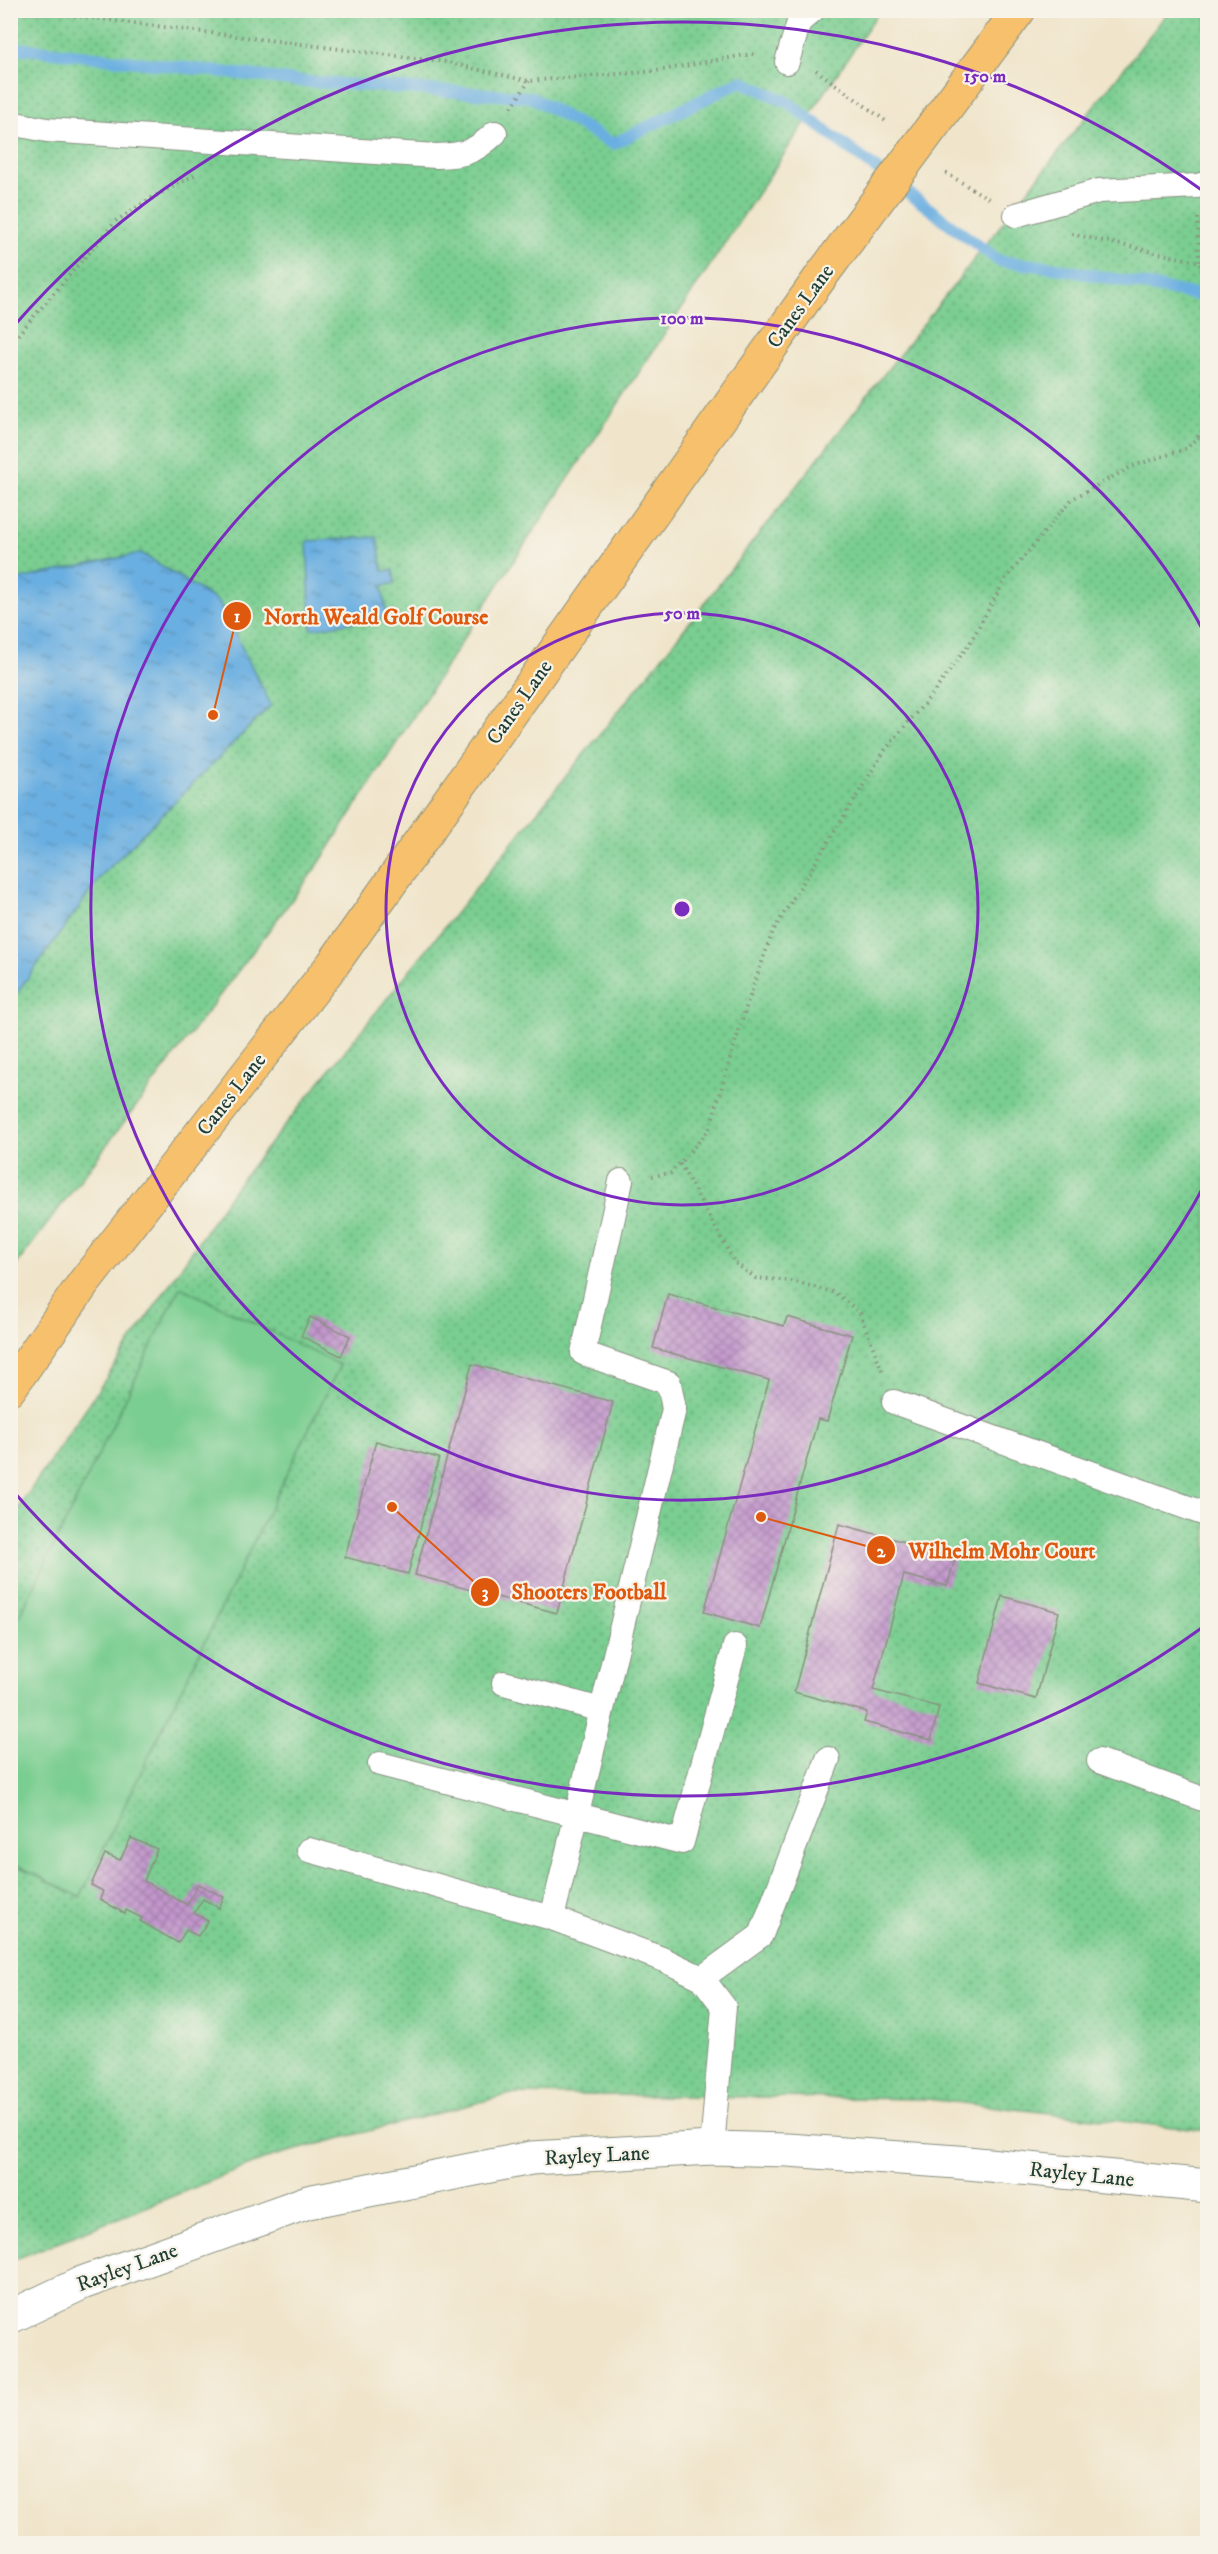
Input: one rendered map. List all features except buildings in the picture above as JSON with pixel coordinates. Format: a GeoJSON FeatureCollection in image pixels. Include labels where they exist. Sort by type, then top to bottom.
{"type":"FeatureCollection","features":[{"type":"Feature","properties":{"kind":"highway","name":"Canes Lane"},"geometry":{"type":"LineString","coordinates":[[10,1388],[83,1284],[333,964],[822,275],[1019,10]]}},
{"type":"Feature","properties":{"kind":"street","name":"Rayley Lane"},"geometry":{"type":"LineString","coordinates":[[10,2317],[82,2283],[308,2202],[531,2158],[712,2148],[788,2150],[945,2161],[1208,2186]]}},
{"type":"Feature","properties":{"kind":"lane"},"geometry":{"type":"LineString","coordinates":[[787,62],[799,22],[813,10]]}},
{"type":"Feature","properties":{"kind":"lane"},"geometry":{"type":"LineString","coordinates":[[10,123],[47,130],[436,156],[463,155],[480,147],[495,133]]}},
{"type":"Feature","properties":{"kind":"lane"},"geometry":{"type":"LineString","coordinates":[[1016,215],[1099,191],[1202,184]]}},
{"type":"Feature","properties":{"kind":"lane"},"geometry":{"type":"LineString","coordinates":[[552,1918],[674,1409],[669,1383],[583,1353],[621,1181]]}},
{"type":"Feature","properties":{"kind":"lane"},"geometry":{"type":"LineString","coordinates":[[894,1402],[1208,1515]]}},
{"type":"Feature","properties":{"kind":"lane"},"geometry":{"type":"LineString","coordinates":[[380,1764],[682,1842],[735,1646]]}},
{"type":"Feature","properties":{"kind":"lane"},"geometry":{"type":"LineString","coordinates":[[504,1683],[601,1710]]}},
{"type":"Feature","properties":{"kind":"lane"},"geometry":{"type":"LineString","coordinates":[[702,1978],[761,1935],[828,1759]]}},
{"type":"Feature","properties":{"kind":"lane"},"geometry":{"type":"LineString","coordinates":[[1099,1761],[1208,1801]]}},
{"type":"Feature","properties":{"kind":"lane"},"geometry":{"type":"LineString","coordinates":[[309,1850],[552,1918],[662,1959],[702,1978],[724,2007],[712,2148]]}},
{"type":"Feature","properties":{"kind":"path"},"geometry":{"type":"LineString","coordinates":[[27,10],[446,62],[529,81],[656,70],[751,54],[818,71],[887,122]]}},
{"type":"Feature","properties":{"kind":"path"},"geometry":{"type":"LineString","coordinates":[[10,344],[116,221],[148,200],[204,170]]}},
{"type":"Feature","properties":{"kind":"path"},"geometry":{"type":"LineString","coordinates":[[1199,262],[1202,184]]}},
{"type":"Feature","properties":{"kind":"path"},"geometry":{"type":"LineString","coordinates":[[621,1181],[671,1173],[709,1130],[743,1016],[773,931],[885,750],[934,692],[970,643],[1006,578],[1072,499],[1133,466],[1188,448],[1208,424]]}},
{"type":"Feature","properties":{"kind":"path"},"geometry":{"type":"LineString","coordinates":[[1197,437],[1208,438]]}},
{"type":"Feature","properties":{"kind":"path"},"geometry":{"type":"LineString","coordinates":[[680,1164],[735,1263],[756,1278],[792,1281],[836,1293],[860,1313],[894,1402]]}},
{"type":"Feature","properties":{"kind":"green space"},"geometry":{"type":"Polygon","coordinates":[[[11,11],[879,11],[511,565],[318,865],[11,1272],[11,11]]]}},
{"type":"Feature","properties":{"kind":"green space"},"geometry":{"type":"Polygon","coordinates":[[[1169,11],[1207,11],[1207,2131],[927,2099],[511,2094],[273,2156],[11,2261],[11,1519],[236,1186],[663,656],[1169,11]]]}},
{"type":"Feature","properties":{"kind":"green space"},"geometry":{"type":"Polygon","coordinates":[[[180,1287],[340,1365],[80,1897],[11,1862],[11,1634],[180,1287]]]}},
{"type":"Feature","properties":{"kind":"water"},"geometry":{"type":"Polygon","coordinates":[[[377,537],[383,571],[393,570],[395,583],[382,586],[387,617],[311,629],[307,541],[377,537]]]}},
{"type":"Feature","properties":{"kind":"water"},"geometry":{"type":"Polygon","coordinates":[[[141,553],[219,602],[271,705],[103,874],[11,1001],[11,581],[141,553]]]}},
{"type":"Feature","properties":{"kind":"waterway"},"geometry":{"type":"LineString","coordinates":[[10,47],[298,81],[531,97],[613,144],[741,81],[787,102],[999,261],[1050,267],[1208,297]]}},
{"type":"Feature","properties":{"kind":"place","name":"North Weald Golf Course"},"geometry":{"type":"Point","coordinates":[213,715]}},
{"type":"Feature","properties":{"kind":"place","name":"Shooters Football"},"geometry":{"type":"Point","coordinates":[392,1507]}},
{"type":"Feature","properties":{"kind":"place","name":"Wilhelm Mohr Court"},"geometry":{"type":"Point","coordinates":[761,1517]}}]}
